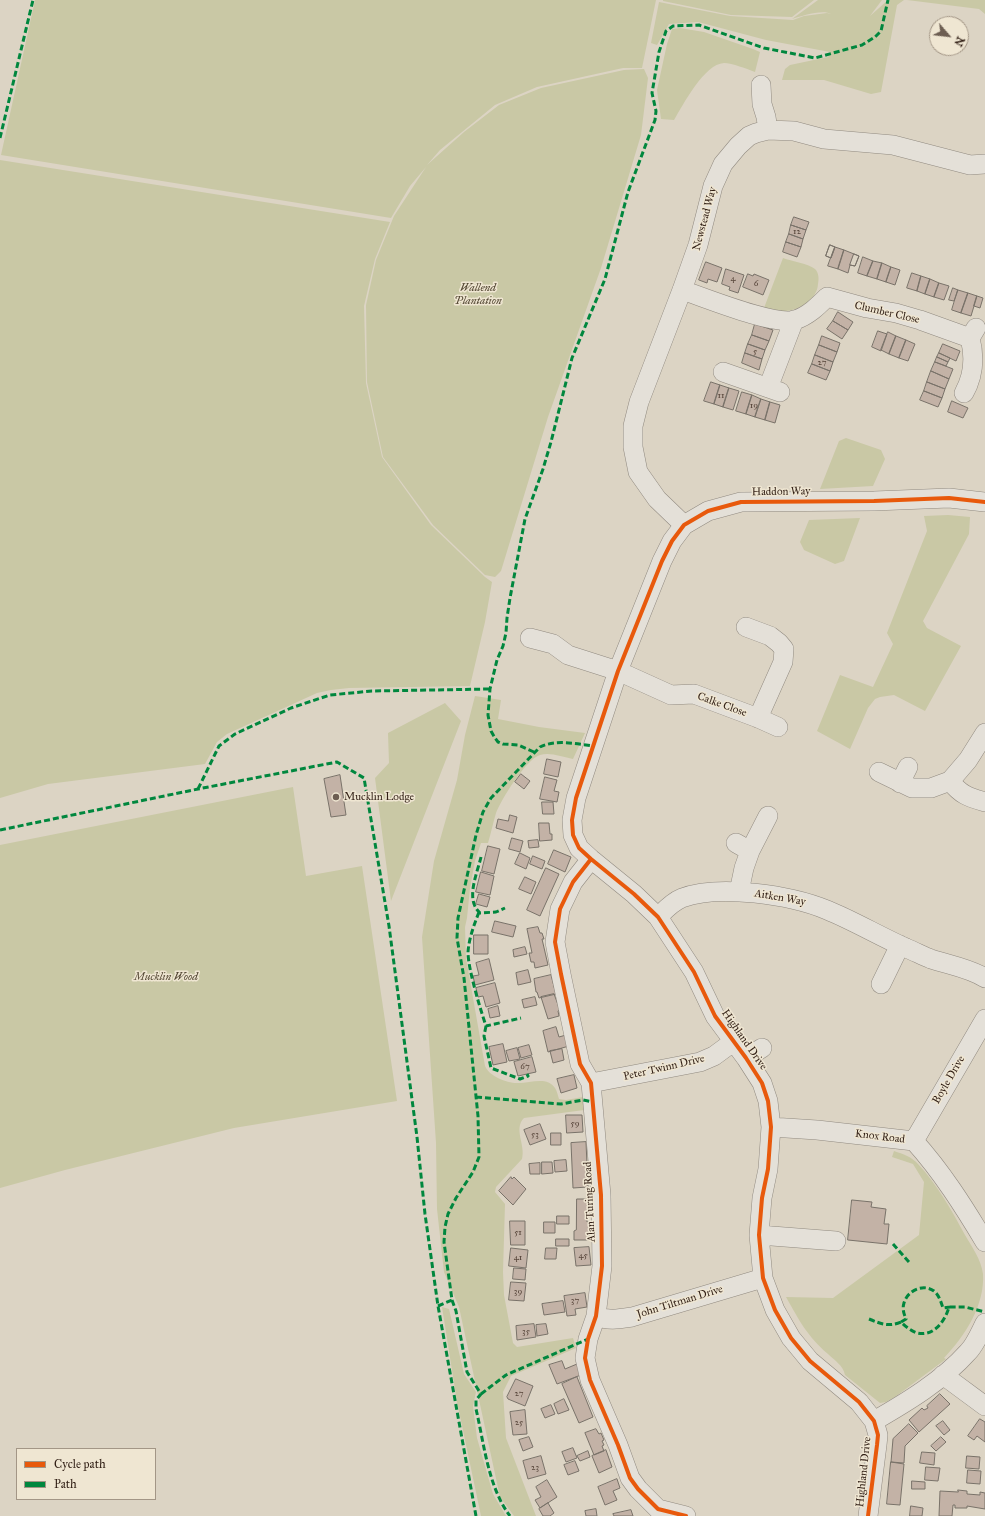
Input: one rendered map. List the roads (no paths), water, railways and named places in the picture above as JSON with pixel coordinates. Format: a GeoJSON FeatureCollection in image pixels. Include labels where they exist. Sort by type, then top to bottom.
{"type":"FeatureCollection","features":[{"type":"Feature","properties":{"kind":"street"},"geometry":{"type":"LineString","coordinates":[[761,85],[762,104],[768,130]]}},
{"type":"Feature","properties":{"kind":"street","name":"Newstead Way"},"geometry":{"type":"LineString","coordinates":[[684,526],[657,498],[638,472],[633,447],[633,426],[639,402],[698,245],[713,186],[723,164],[738,146],[749,136],[768,130],[794,131],[824,139],[893,145],[970,165],[985,164]]}},
{"type":"Feature","properties":{"kind":"street","name":"Clumber Close"},"geometry":{"type":"LineString","coordinates":[[794,320],[816,308],[826,289],[867,308],[896,313],[973,332],[974,364],[970,384],[964,393]]}},
{"type":"Feature","properties":{"kind":"street"},"geometry":{"type":"LineString","coordinates":[[682,290],[763,317],[781,321],[794,320],[774,390],[723,372]]}},
{"type":"Feature","properties":{"kind":"street","name":"Haddon Way"},"geometry":{"type":"LineString","coordinates":[[599,729],[618,671],[662,561],[672,542],[684,526],[708,511],[741,502],[874,501],[949,498],[985,502]]}},
{"type":"Feature","properties":{"kind":"street","name":"Calke Close"},"geometry":{"type":"LineString","coordinates":[[746,627],[770,636],[784,649],[783,662],[758,718]]}},
{"type":"Feature","properties":{"kind":"street","name":"Calke Close"},"geometry":{"type":"LineString","coordinates":[[534,643],[553,644],[568,655],[618,671],[671,696],[694,694],[778,727]]}},
{"type":"Feature","properties":{"kind":"street","name":"Highland Drive"},"geometry":{"type":"LineString","coordinates":[[599,729],[576,798],[572,820],[573,835],[579,848],[634,894],[658,917],[694,972],[715,1016],[746,1058],[762,1083],[768,1101],[771,1127],[768,1169],[762,1198],[759,1235],[763,1278],[775,1310],[791,1338],[810,1361],[859,1402],[874,1421],[878,1435],[868,1516]]}},
{"type":"Feature","properties":{"kind":"street"},"geometry":{"type":"LineString","coordinates":[[879,772],[904,775],[912,788],[930,788],[950,781],[968,760],[985,734]]}},
{"type":"Feature","properties":{"kind":"street"},"geometry":{"type":"LineString","coordinates":[[950,781],[958,791],[970,798],[985,802]]}},
{"type":"Feature","properties":{"kind":"street"},"geometry":{"type":"LineString","coordinates":[[739,892],[744,868],[743,847],[768,816]]}},
{"type":"Feature","properties":{"kind":"street","name":"Alan Turing Road"},"geometry":{"type":"LineString","coordinates":[[591,859],[573,882],[560,909],[555,942],[580,1064],[591,1083],[601,1195],[602,1266],[596,1316],[588,1339],[585,1358],[590,1380],[618,1445],[630,1478],[656,1513],[686,1516]]}},
{"type":"Feature","properties":{"kind":"street","name":"Aitken Way"},"geometry":{"type":"LineString","coordinates":[[658,917],[669,906],[681,898],[701,893],[739,892],[798,900],[827,910],[931,958],[958,966],[985,978]]}},
{"type":"Feature","properties":{"kind":"street"},"geometry":{"type":"LineString","coordinates":[[881,984],[900,945]]}},
{"type":"Feature","properties":{"kind":"street","name":"Boyle Drive"},"geometry":{"type":"LineString","coordinates":[[914,1141],[985,1019]]}},
{"type":"Feature","properties":{"kind":"street","name":"Peter Twinn Drive"},"geometry":{"type":"LineString","coordinates":[[591,1083],[700,1062],[714,1056],[733,1042]]}},
{"type":"Feature","properties":{"kind":"street","name":"Highland Drive"},"geometry":{"type":"LineString","coordinates":[[746,1058],[762,1048]]}},
{"type":"Feature","properties":{"kind":"street","name":"Knox Road"},"geometry":{"type":"LineString","coordinates":[[771,1127],[817,1130],[914,1141],[931,1160],[967,1212],[985,1242]]}},
{"type":"Feature","properties":{"kind":"street"},"geometry":{"type":"LineString","coordinates":[[759,1235],[836,1241]]}},
{"type":"Feature","properties":{"kind":"street","name":"John Tiltman Drive"},"geometry":{"type":"LineString","coordinates":[[596,1316],[604,1320],[632,1317],[763,1278]]}},
{"type":"Feature","properties":{"kind":"street"},"geometry":{"type":"LineString","coordinates":[[874,1421],[900,1406],[943,1375],[969,1352],[985,1324]]}},
{"type":"Feature","properties":{"kind":"street"},"geometry":{"type":"LineString","coordinates":[[943,1375],[985,1406]]}},
{"type":"Feature","properties":{"kind":"place","name":"Mucklin Lodge"},"geometry":{"type":"Point","coordinates":[336,797]}},
{"type":"Feature","properties":{"kind":"park label","name":"Wallend Plantation"},"geometry":{"type":"Point","coordinates":[478,294]}},
{"type":"Feature","properties":{"kind":"park label","name":"Mucklin Wood"},"geometry":{"type":"Point","coordinates":[166,977]}}]}
